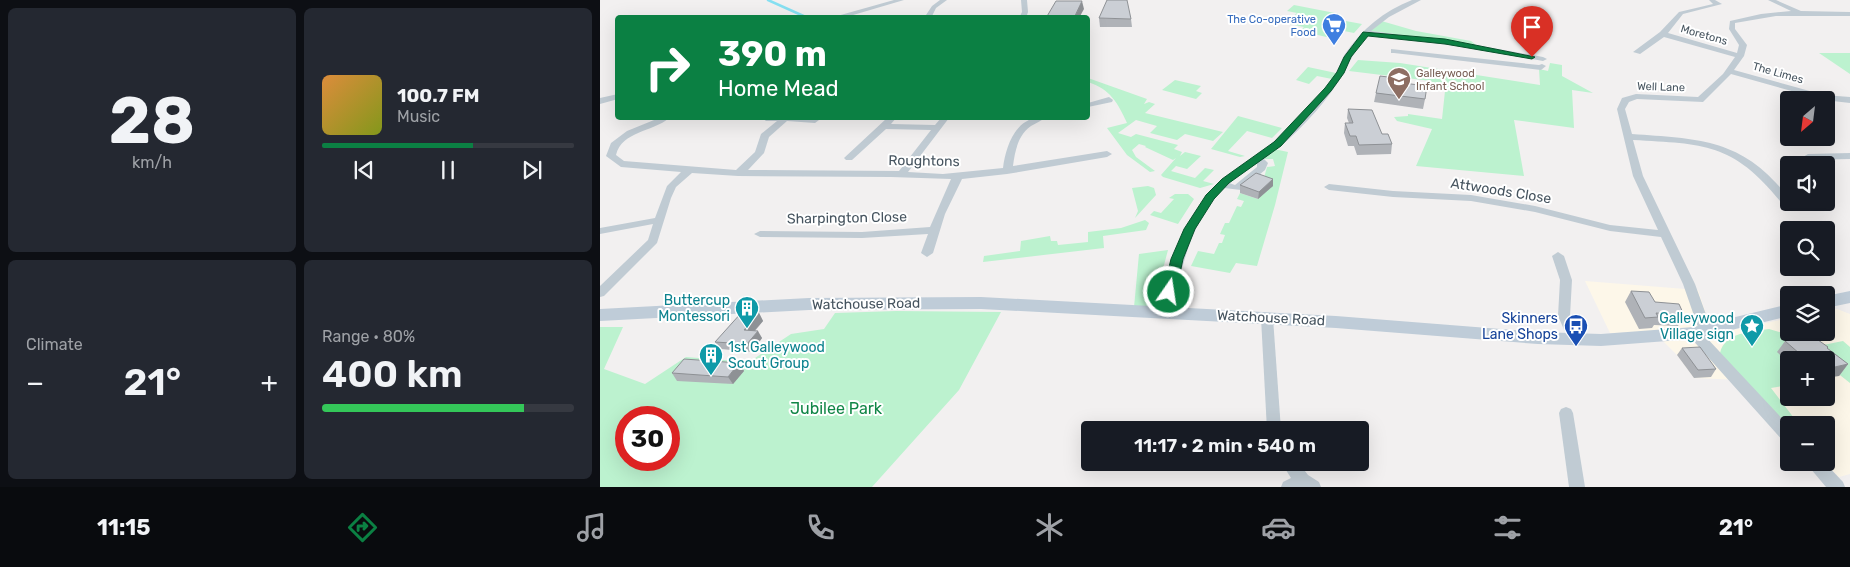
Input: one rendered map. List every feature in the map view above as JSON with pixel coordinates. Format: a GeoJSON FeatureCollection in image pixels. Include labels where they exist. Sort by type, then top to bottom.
{"type":"FeatureCollection","features":[{"type":"Feature","properties":{"kind":"street"},"geometry":{"type":"LineString","coordinates":[[844,15],[900,0]]}},
{"type":"Feature","properties":{"kind":"street"},"geometry":{"type":"LineString","coordinates":[[929,15],[934,7],[944,0]]}},
{"type":"Feature","properties":{"kind":"street"},"geometry":{"type":"LineString","coordinates":[[1024,0],[1024,15]]}},
{"type":"Feature","properties":{"kind":"street"},"geometry":{"type":"LineString","coordinates":[[1166,312],[1177,259],[1190,229],[1210,197],[1222,185],[1237,188],[1262,168],[1263,163],[1257,158],[1277,144],[1328,89],[1371,25],[1397,7],[1418,0]]}},
{"type":"Feature","properties":{"kind":"street"},"geometry":{"type":"LineString","coordinates":[[1771,0],[1799,13]]}},
{"type":"Feature","properties":{"kind":"street","name":"Moretons"},"geometry":{"type":"LineString","coordinates":[[1637,52],[1663,34],[1681,13],[1719,4],[1712,1]]}},
{"type":"Feature","properties":{"kind":"street"},"geometry":{"type":"LineString","coordinates":[[1740,56],[1743,45],[1732,29],[1732,22],[1768,15],[1799,13],[1848,15]]}},
{"type":"Feature","properties":{"kind":"street"},"geometry":{"type":"LineString","coordinates":[[1366,33],[1465,45],[1542,62],[1541,68],[1394,51]]}},
{"type":"Feature","properties":{"kind":"street","name":"Moretons"},"geometry":{"type":"LineString","coordinates":[[1663,34],[1740,56]]}},
{"type":"Feature","properties":{"kind":"street"},"geometry":{"type":"LineString","coordinates":[[1464,58],[1465,45]]}},
{"type":"Feature","properties":{"kind":"street","name":"Well Lane"},"geometry":{"type":"LineString","coordinates":[[1700,332],[1666,234],[1638,176],[1630,137],[1621,109],[1625,100],[1636,96],[1700,100],[1730,71],[1740,56]]}},
{"type":"Feature","properties":{"kind":"street","name":"The Limes"},"geometry":{"type":"LineString","coordinates":[[1730,71],[1824,97],[1850,100]]}},
{"type":"Feature","properties":{"kind":"street"},"geometry":{"type":"LineString","coordinates":[[600,101],[615,97]]}},
{"type":"Feature","properties":{"kind":"street"},"geometry":{"type":"LineString","coordinates":[[1090,105],[1109,100]]}},
{"type":"Feature","properties":{"kind":"street"},"geometry":{"type":"LineString","coordinates":[[600,160],[611,156],[614,145],[630,133],[660,120]]}},
{"type":"Feature","properties":{"kind":"street"},"geometry":{"type":"LineString","coordinates":[[738,173],[760,155],[764,146],[764,136],[784,120]]}},
{"type":"Feature","properties":{"kind":"street"},"geometry":{"type":"LineString","coordinates":[[849,158],[890,120]]}},
{"type":"Feature","properties":{"kind":"street"},"geometry":{"type":"LineString","coordinates":[[901,175],[943,120]]}},
{"type":"Feature","properties":{"kind":"street"},"geometry":{"type":"LineString","coordinates":[[1007,171],[1009,151],[1018,131],[1037,120]]}},
{"type":"Feature","properties":{"kind":"street"},"geometry":{"type":"LineString","coordinates":[[884,126],[937,128]]}},
{"type":"Feature","properties":{"kind":"street"},"geometry":{"type":"LineString","coordinates":[[1630,137],[1683,140],[1718,146],[1744,158],[1762,171],[1780,194]]}},
{"type":"Feature","properties":{"kind":"street","name":"Roughtons"},"geometry":{"type":"LineString","coordinates":[[611,156],[620,164],[631,166],[738,173],[958,176],[1007,171],[1107,154]]}},
{"type":"Feature","properties":{"kind":"street"},"geometry":{"type":"LineString","coordinates":[[1835,156],[1850,156]]}},
{"type":"Feature","properties":{"kind":"street"},"geometry":{"type":"LineString","coordinates":[[600,293],[653,241],[666,198],[672,186],[689,170]]}},
{"type":"Feature","properties":{"kind":"street"},"geometry":{"type":"LineString","coordinates":[[927,253],[934,230],[958,176]]}},
{"type":"Feature","properties":{"kind":"street","name":"Attwoods Close"},"geometry":{"type":"LineString","coordinates":[[1330,187],[1393,194],[1471,198],[1535,209],[1600,226],[1666,234]]}},
{"type":"Feature","properties":{"kind":"street"},"geometry":{"type":"LineString","coordinates":[[600,231],[659,220]]}},
{"type":"Feature","properties":{"kind":"street","name":"Sharpington Close"},"geometry":{"type":"LineString","coordinates":[[760,234],[862,235],[934,230]]}},
{"type":"Feature","properties":{"kind":"street"},"geometry":{"type":"LineString","coordinates":[[1558,256],[1566,280],[1563,310],[1575,340]]}},
{"type":"Feature","properties":{"kind":"street"},"geometry":{"type":"LineString","coordinates":[[1835,300],[1850,297]]}},
{"type":"Feature","properties":{"kind":"street","name":"Watchouse Road"},"geometry":{"type":"LineString","coordinates":[[600,315],[859,303],[981,303],[1267,318],[1575,340],[1626,340],[1700,332],[1780,312]]}},
{"type":"Feature","properties":{"kind":"street"},"geometry":{"type":"LineString","coordinates":[[1267,318],[1273,421]]}},
{"type":"Feature","properties":{"kind":"street"},"geometry":{"type":"LineString","coordinates":[[1700,332],[1780,426]]}},
{"type":"Feature","properties":{"kind":"street"},"geometry":{"type":"LineString","coordinates":[[1566,413],[1577,487]]}},
{"type":"Feature","properties":{"kind":"street"},"geometry":{"type":"LineString","coordinates":[[1294,471],[1301,485]]}},
{"type":"Feature","properties":{"kind":"street"},"geometry":{"type":"LineString","coordinates":[[1822,471],[1837,487]]}},
{"type":"Feature","properties":{"kind":"shaded area"},"geometry":{"type":"Polygon","coordinates":[[[1585,281],[1698,290],[1713,334],[1780,320],[1780,341],[1835,341],[1835,309],[1850,314],[1850,474],[1839,477],[1833,471],[1835,471],[1835,416],[1780,416],[1780,420],[1742,380],[1694,378],[1677,355],[1654,332],[1610,333],[1585,281]]]}},
{"type":"Feature","properties":{"kind":"green space"},"geometry":{"type":"Polygon","coordinates":[[[1294,5],[1340,14],[1335,19],[1362,24],[1354,33],[1339,30],[1331,38],[1300,31],[1304,27],[1285,23],[1297,13],[1287,11],[1294,5]]]}},
{"type":"Feature","properties":{"kind":"green space"},"geometry":{"type":"Polygon","coordinates":[[[1378,20],[1416,31],[1471,41],[1476,45],[1371,31],[1369,29],[1378,20]]]}},
{"type":"Feature","properties":{"kind":"green space"},"geometry":{"type":"Polygon","coordinates":[[[1819,53],[1850,53],[1850,74],[1819,53]]]}},
{"type":"Feature","properties":{"kind":"green space"},"geometry":{"type":"Polygon","coordinates":[[[1358,60],[1400,63],[1540,85],[1539,69],[1548,71],[1550,63],[1562,65],[1562,76],[1593,93],[1572,90],[1574,128],[1514,120],[1524,176],[1416,166],[1432,129],[1397,121],[1394,117],[1408,116],[1408,114],[1442,119],[1445,91],[1430,89],[1431,81],[1349,71],[1358,60]]]}},
{"type":"Feature","properties":{"kind":"green space"},"geometry":{"type":"Polygon","coordinates":[[[1308,67],[1336,73],[1332,79],[1317,76],[1309,84],[1296,80],[1308,67]]]}},
{"type":"Feature","properties":{"kind":"green space"},"geometry":{"type":"Polygon","coordinates":[[[1090,79],[1147,99],[1144,104],[1149,102],[1155,104],[1145,113],[1223,132],[1213,141],[1185,134],[1177,140],[1150,133],[1157,126],[1136,120],[1118,133],[1131,137],[1136,134],[1178,145],[1174,149],[1182,152],[1180,156],[1185,152],[1201,156],[1187,169],[1176,166],[1171,171],[1195,178],[1205,168],[1214,170],[1203,181],[1214,184],[1200,188],[1163,177],[1161,175],[1176,158],[1173,160],[1146,146],[1139,144],[1132,150],[1136,157],[1155,171],[1150,172],[1127,155],[1107,128],[1127,123],[1124,116],[1117,103],[1108,93],[1090,83],[1090,79]]]}},
{"type":"Feature","properties":{"kind":"green space"},"geometry":{"type":"Polygon","coordinates":[[[1175,80],[1201,86],[1196,91],[1202,93],[1196,99],[1162,90],[1175,80]]]}},
{"type":"Feature","properties":{"kind":"green space"},"geometry":{"type":"Polygon","coordinates":[[[1238,116],[1282,128],[1272,138],[1247,131],[1228,151],[1245,156],[1240,157],[1211,149],[1238,116]]]}},
{"type":"Feature","properties":{"kind":"green space"},"geometry":{"type":"Polygon","coordinates":[[[1274,149],[1288,152],[1257,266],[1236,263],[1230,273],[1191,266],[1198,251],[1214,254],[1219,243],[1222,243],[1225,235],[1220,234],[1225,223],[1229,223],[1237,206],[1241,207],[1244,201],[1237,199],[1240,193],[1258,199],[1267,167],[1275,166],[1273,159],[1265,159],[1265,156],[1274,149]]]}},
{"type":"Feature","properties":{"kind":"green space"},"geometry":{"type":"Polygon","coordinates":[[[1148,186],[1154,188],[1156,195],[1135,218],[1138,211],[1132,188],[1148,186]]]}},
{"type":"Feature","properties":{"kind":"green space"},"geometry":{"type":"Polygon","coordinates":[[[1175,194],[1188,194],[1194,199],[1178,224],[1150,215],[1154,211],[1161,213],[1174,199],[1169,198],[1175,194]]]}},
{"type":"Feature","properties":{"kind":"green space"},"geometry":{"type":"Polygon","coordinates":[[[1145,220],[1149,223],[1146,230],[1103,236],[1104,248],[983,262],[984,256],[1020,251],[1021,241],[1050,236],[1051,241],[1057,241],[1058,245],[1088,242],[1088,232],[1121,228],[1145,220]]]}},
{"type":"Feature","properties":{"kind":"green space"},"geometry":{"type":"Polygon","coordinates":[[[1168,250],[1154,303],[1143,308],[1134,307],[1139,254],[1168,250]]]}},
{"type":"Feature","properties":{"kind":"green space","name":"Jubilee Park"},"geometry":{"type":"Polygon","coordinates":[[[896,311],[1001,312],[959,390],[872,487],[600,487],[600,327],[623,327],[604,369],[645,384],[686,357],[749,362],[791,334],[824,329],[835,313],[896,311]]]}},
{"type":"Feature","properties":{"kind":"green space"},"geometry":{"type":"Polygon","coordinates":[[[1769,329],[1780,332],[1780,341],[1793,341],[1800,347],[1778,352],[1780,354],[1780,386],[1771,388],[1780,400],[1780,406],[1785,406],[1792,416],[1778,417],[1720,353],[1727,341],[1746,332],[1769,329]]]}},
{"type":"Feature","properties":{"kind":"green space"},"geometry":{"type":"Polygon","coordinates":[[[1843,341],[1850,347],[1850,383],[1835,371],[1835,351],[1812,351],[1808,348],[1843,341]]]}},
{"type":"Feature","properties":{"kind":"building"},"geometry":{"type":"Polygon","coordinates":[[[1107,0],[1127,0],[1131,19],[1099,18],[1107,0]]]}},
{"type":"Feature","properties":{"kind":"building"},"geometry":{"type":"Polygon","coordinates":[[[1056,1],[1082,1],[1075,15],[1048,15],[1056,1]]]}},
{"type":"Feature","properties":{"kind":"building"},"geometry":{"type":"Polygon","coordinates":[[[1380,76],[1396,78],[1395,82],[1427,86],[1425,99],[1376,93],[1380,76]]]}},
{"type":"Feature","properties":{"kind":"building"},"geometry":{"type":"Polygon","coordinates":[[[1348,109],[1372,110],[1382,134],[1388,134],[1392,144],[1359,145],[1356,136],[1350,136],[1345,123],[1353,123],[1348,109]]]}},
{"type":"Feature","properties":{"kind":"building"},"geometry":{"type":"Polygon","coordinates":[[[1256,173],[1273,179],[1259,192],[1240,185],[1256,173]]]}},
{"type":"Feature","properties":{"kind":"building"},"geometry":{"type":"Polygon","coordinates":[[[1631,291],[1649,292],[1655,302],[1679,304],[1684,315],[1656,313],[1658,317],[1645,318],[1631,291]]]}},
{"type":"Feature","properties":{"kind":"building"},"geometry":{"type":"Polygon","coordinates":[[[742,312],[759,313],[744,330],[758,331],[747,344],[715,342],[742,312]]]}},
{"type":"Feature","properties":{"kind":"building"},"geometry":{"type":"Polygon","coordinates":[[[1785,341],[1820,341],[1831,351],[1797,351],[1785,341]]]}},
{"type":"Feature","properties":{"kind":"building"},"geometry":{"type":"Polygon","coordinates":[[[1700,347],[1716,369],[1698,370],[1682,348],[1700,347]]]}},
{"type":"Feature","properties":{"kind":"building"},"geometry":{"type":"Polygon","coordinates":[[[1835,354],[1848,364],[1835,367],[1835,354]]]}},
{"type":"Feature","properties":{"kind":"building"},"geometry":{"type":"Polygon","coordinates":[[[684,359],[739,363],[728,377],[672,373],[684,359]]]}},
{"type":"Feature","properties":{"kind":"waterway"},"geometry":{"type":"LineString","coordinates":[[768,0],[801,15]]}},
{"type":"Feature","properties":{"kind":"place","name":"The Co-operative Food"},"geometry":{"type":"Point","coordinates":[1334,46]}},
{"type":"Feature","properties":{"kind":"place","name":"Galleywood Infant School"},"geometry":{"type":"Point","coordinates":[1399,100]}},
{"type":"Feature","properties":{"kind":"place","name":"Buttercup Montessori"},"geometry":{"type":"Point","coordinates":[747,329]}},
{"type":"Feature","properties":{"kind":"place","name":"Skinners Lane Shops"},"geometry":{"type":"Point","coordinates":[1576,347]}},
{"type":"Feature","properties":{"kind":"place","name":"Galleywood Village sign"},"geometry":{"type":"Point","coordinates":[1752,347]}},
{"type":"Feature","properties":{"kind":"place","name":"1st Galleywood Scout Group"},"geometry":{"type":"Point","coordinates":[711,376]}},
{"type":"Feature","properties":{"kind":"route"},"geometry":{"type":"LineString","coordinates":[[1169,292],[1177,259],[1190,229],[1210,197],[1225,181],[1277,144],[1328,89],[1366,33],[1480,47],[1532,57]]}}]}
